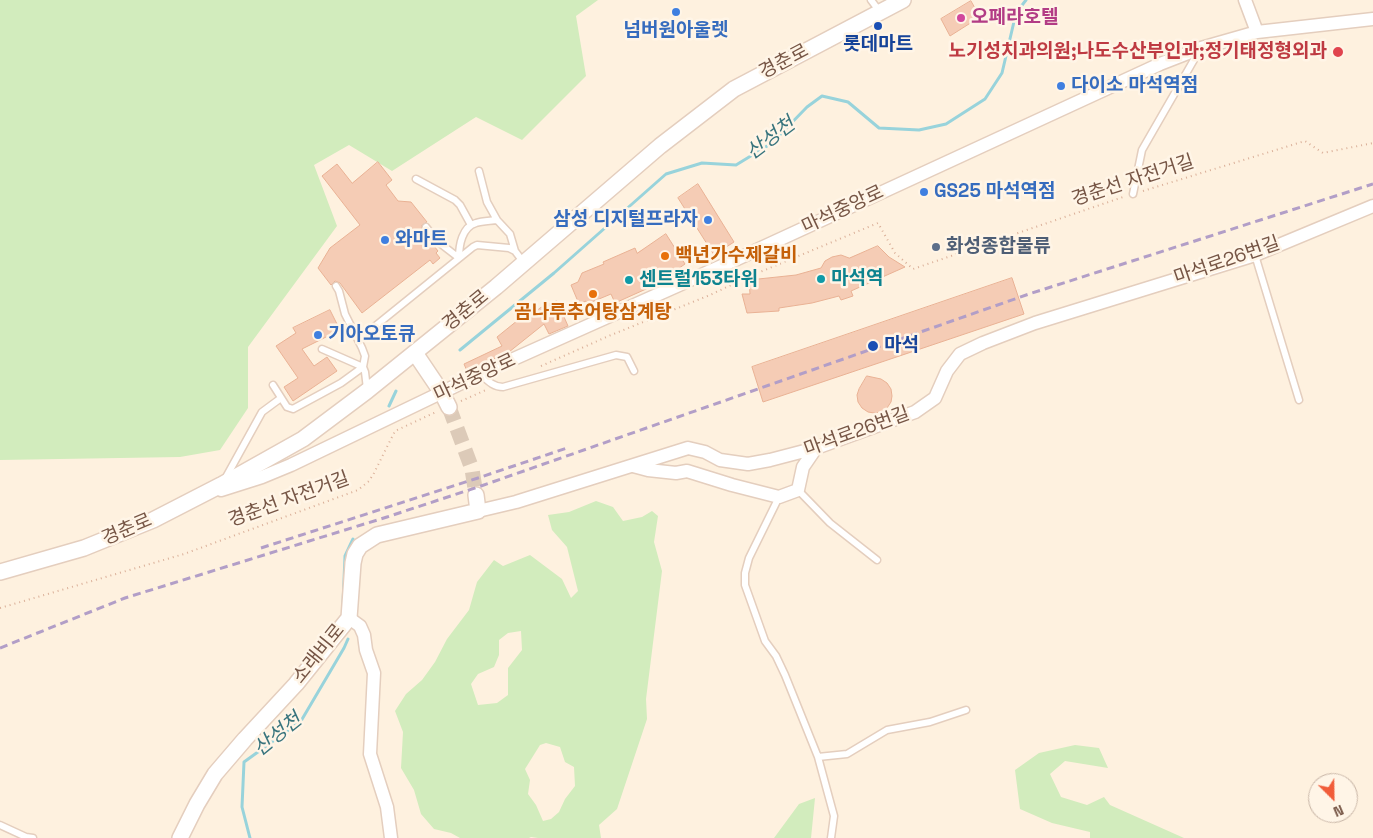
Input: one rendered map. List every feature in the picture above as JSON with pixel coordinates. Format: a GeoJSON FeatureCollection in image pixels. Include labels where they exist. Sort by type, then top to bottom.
{"type":"FeatureCollection","features":[{"type":"Feature","properties":{"kind":"street","name":"경춘로"},"geometry":{"type":"LineString","coordinates":[[0,572],[84,548],[153,520],[200,497],[303,439],[415,353],[520,257],[734,89],[875,6],[903,0]]}},
{"type":"Feature","properties":{"kind":"street"},"geometry":{"type":"LineString","coordinates":[[1245,0],[1257,32]]}},
{"type":"Feature","properties":{"kind":"street","name":"마석중앙로"},"geometry":{"type":"LineString","coordinates":[[200,497],[262,477],[328,448],[480,374],[735,260],[1160,64],[1201,48],[1257,32],[1373,19]]}},
{"type":"Feature","properties":{"kind":"street","name":"마석로26번길"},"geometry":{"type":"LineString","coordinates":[[478,512],[516,502],[688,448],[705,452],[720,460],[748,464],[816,448],[915,412],[935,398],[947,371],[960,354],[983,343],[1034,322],[1255,255],[1373,206]]}},
{"type":"Feature","properties":{"kind":"street"},"geometry":{"type":"LineString","coordinates":[[415,353],[442,393],[449,407]]}},
{"type":"Feature","properties":{"kind":"street"},"geometry":{"type":"LineString","coordinates":[[303,439],[328,448]]}},
{"type":"Feature","properties":{"kind":"street"},"geometry":{"type":"LineString","coordinates":[[633,466],[648,470],[676,473],[687,471],[779,497],[798,490],[803,467],[816,448]]}},
{"type":"Feature","properties":{"kind":"street"},"geometry":{"type":"LineString","coordinates":[[476,495],[478,512]]}},
{"type":"Feature","properties":{"kind":"street","name":"소래비로"},"geometry":{"type":"LineString","coordinates":[[180,838],[197,804],[216,774],[245,739],[296,684],[349,618],[353,563],[355,554],[360,546],[377,535],[478,512]]}},
{"type":"Feature","properties":{"kind":"street"},"geometry":{"type":"LineString","coordinates":[[349,618],[360,626],[374,673],[370,754],[387,806],[391,838]]}},
{"type":"Feature","properties":{"kind":"lane"},"geometry":{"type":"LineString","coordinates":[[1133,194],[1142,150],[1201,48]]}},
{"type":"Feature","properties":{"kind":"lane"},"geometry":{"type":"LineString","coordinates":[[479,171],[487,202],[497,220],[510,234],[520,257]]}},
{"type":"Feature","properties":{"kind":"lane"},"geometry":{"type":"LineString","coordinates":[[416,179],[460,204],[471,225]]}},
{"type":"Feature","properties":{"kind":"lane"},"geometry":{"type":"LineString","coordinates":[[459,258],[460,242],[471,225],[497,220]]}},
{"type":"Feature","properties":{"kind":"lane"},"geometry":{"type":"LineString","coordinates":[[426,228],[438,241],[459,258]]}},
{"type":"Feature","properties":{"kind":"lane"},"geometry":{"type":"LineString","coordinates":[[358,340],[477,245],[509,248],[520,257]]}},
{"type":"Feature","properties":{"kind":"lane"},"geometry":{"type":"LineString","coordinates":[[1255,255],[1299,400]]}},
{"type":"Feature","properties":{"kind":"lane"},"geometry":{"type":"LineString","coordinates":[[336,286],[340,291],[345,314],[365,356],[364,369],[367,391]]}},
{"type":"Feature","properties":{"kind":"lane"},"geometry":{"type":"LineString","coordinates":[[322,349],[364,369]]}},
{"type":"Feature","properties":{"kind":"lane"},"geometry":{"type":"LineString","coordinates":[[480,374],[496,386],[503,387],[616,355],[627,357],[634,371]]}},
{"type":"Feature","properties":{"kind":"lane"},"geometry":{"type":"LineString","coordinates":[[273,385],[288,408],[296,408],[364,369]]}},
{"type":"Feature","properties":{"kind":"lane"},"geometry":{"type":"LineString","coordinates":[[221,485],[258,417],[265,408],[281,398]]}},
{"type":"Feature","properties":{"kind":"lane"},"geometry":{"type":"LineString","coordinates":[[798,490],[830,523],[877,560]]}},
{"type":"Feature","properties":{"kind":"lane"},"geometry":{"type":"LineString","coordinates":[[779,497],[749,558],[745,572],[745,585],[765,641],[776,656],[785,675],[818,757],[834,816],[831,838]]}},
{"type":"Feature","properties":{"kind":"lane"},"geometry":{"type":"LineString","coordinates":[[818,757],[847,754],[887,730],[930,722],[966,710]]}},
{"type":"Feature","properties":{"kind":"lane"},"geometry":{"type":"LineString","coordinates":[[0,825],[26,837],[34,838]]}},
{"type":"Feature","properties":{"kind":"path","name":"경춘선 자전거길"},"geometry":{"type":"LineString","coordinates":[[540,366],[878,223],[896,253],[913,270],[1133,194],[1305,141],[1323,153],[1373,144]]}},
{"type":"Feature","properties":{"kind":"path","name":"경춘선 자전거길"},"geometry":{"type":"LineString","coordinates":[[0,608],[184,554],[358,490],[369,481],[391,436],[397,429],[496,386]]}},
{"type":"Feature","properties":{"kind":"green space"},"geometry":{"type":"Polygon","coordinates":[[[0,0],[598,0],[576,16],[586,76],[522,140],[476,117],[392,171],[349,145],[314,165],[337,226],[248,347],[248,408],[220,450],[180,457],[0,460],[0,0]]]}},
{"type":"Feature","properties":{"kind":"green space"},"geometry":{"type":"Polygon","coordinates":[[[596,501],[613,507],[623,521],[642,517],[652,511],[658,516],[654,542],[662,571],[646,699],[647,719],[617,809],[599,825],[601,838],[460,838],[451,833],[434,829],[421,814],[414,790],[401,768],[403,732],[395,711],[406,694],[422,680],[435,662],[447,639],[469,610],[477,582],[494,560],[503,566],[530,555],[562,579],[571,598],[578,591],[567,547],[552,530],[548,515],[569,512],[596,501]],[[521,631],[508,633],[499,640],[499,655],[494,667],[478,674],[471,684],[478,705],[497,703],[508,695],[508,668],[522,650],[521,631]],[[546,743],[540,745],[525,769],[530,780],[528,794],[536,805],[543,821],[551,819],[559,812],[565,799],[575,786],[574,767],[565,762],[560,747],[546,743]]]}},
{"type":"Feature","properties":{"kind":"green space"},"geometry":{"type":"Polygon","coordinates":[[[1075,745],[1099,748],[1108,768],[1065,761],[1050,774],[1061,797],[1087,805],[1104,797],[1110,805],[1184,838],[1090,838],[1090,832],[1052,823],[1020,809],[1015,770],[1039,753],[1075,745]]]}},
{"type":"Feature","properties":{"kind":"green space"},"geometry":{"type":"Polygon","coordinates":[[[815,798],[811,838],[774,838],[799,804],[815,798]]]}},
{"type":"Feature","properties":{"kind":"building","name":"오페라호텔"},"geometry":{"type":"Polygon","coordinates":[[[971,1],[980,17],[950,36],[941,19],[971,1]]]}},
{"type":"Feature","properties":{"kind":"building","name":"와마트"},"geometry":{"type":"Polygon","coordinates":[[[378,162],[392,180],[386,185],[398,201],[411,202],[427,222],[422,225],[422,231],[438,251],[436,253],[440,258],[433,264],[430,260],[362,313],[340,283],[335,281],[331,285],[318,268],[330,248],[360,225],[322,176],[337,164],[352,183],[378,162]]]}},
{"type":"Feature","properties":{"kind":"building"},"geometry":{"type":"Polygon","coordinates":[[[698,184],[734,242],[714,255],[678,198],[698,184]]]}},
{"type":"Feature","properties":{"kind":"building"},"geometry":{"type":"Polygon","coordinates":[[[666,234],[685,264],[655,285],[615,303],[611,294],[587,304],[586,301],[579,304],[571,285],[578,282],[582,273],[635,248],[637,253],[666,234]]]}},
{"type":"Feature","properties":{"kind":"building","name":"마석역"},"geometry":{"type":"Polygon","coordinates":[[[878,246],[889,257],[905,267],[851,291],[853,296],[841,300],[839,296],[812,303],[779,308],[779,311],[747,313],[742,294],[750,294],[749,280],[796,275],[821,268],[825,261],[832,257],[841,255],[849,258],[878,246]]]}},
{"type":"Feature","properties":{"kind":"building"},"geometry":{"type":"Polygon","coordinates":[[[1012,278],[1024,314],[763,402],[752,367],[1012,278]]]}},
{"type":"Feature","properties":{"kind":"building"},"geometry":{"type":"Polygon","coordinates":[[[557,301],[568,326],[549,334],[544,324],[509,352],[467,371],[464,364],[502,346],[497,337],[523,316],[526,320],[540,308],[557,301]]]}},
{"type":"Feature","properties":{"kind":"building"},"geometry":{"type":"Polygon","coordinates":[[[330,310],[340,330],[302,349],[314,366],[327,357],[337,371],[293,401],[284,387],[298,378],[276,346],[296,333],[293,328],[330,310]]]}},
{"type":"Feature","properties":{"kind":"building"},"geometry":{"type":"Polygon","coordinates":[[[867,376],[881,379],[891,389],[891,402],[881,412],[868,412],[858,402],[857,395],[859,389],[867,376]]]}},
{"type":"Feature","properties":{"kind":"waterway","name":"산성천"},"geometry":{"type":"LineString","coordinates":[[460,350],[554,273],[666,174],[702,163],[736,165],[772,143],[807,107],[822,96],[848,102],[879,128],[919,130],[946,124],[985,99],[1002,73],[1016,13],[1026,0]]}},
{"type":"Feature","properties":{"kind":"waterway","name":"산성천"},"geometry":{"type":"LineString","coordinates":[[389,406],[396,391]]}},
{"type":"Feature","properties":{"kind":"waterway","name":"산성천"},"geometry":{"type":"LineString","coordinates":[[343,604],[345,556],[353,539]]}},
{"type":"Feature","properties":{"kind":"waterway","name":"산성천"},"geometry":{"type":"LineString","coordinates":[[250,838],[242,807],[244,762],[301,721],[348,639]]}},
{"type":"Feature","properties":{"kind":"tunnel"},"geometry":{"type":"LineString","coordinates":[[449,407],[472,469],[476,495]]}},
{"type":"Feature","properties":{"kind":"railway"},"geometry":{"type":"LineString","coordinates":[[0,648],[125,598],[481,486],[1029,294],[1373,184]]}},
{"type":"Feature","properties":{"kind":"railway"},"geometry":{"type":"LineString","coordinates":[[261,548],[567,448]]}},
{"type":"Feature","properties":{"kind":"place","name":"넘버원아울렛"},"geometry":{"type":"Point","coordinates":[676,12]}},
{"type":"Feature","properties":{"kind":"place","name":"오페라호텔"},"geometry":{"type":"Point","coordinates":[961,18]}},
{"type":"Feature","properties":{"kind":"place","name":"롯데마트"},"geometry":{"type":"Point","coordinates":[878,26]}},
{"type":"Feature","properties":{"kind":"place","name":"노기성치과의원;나도수산부인과;정기태정형외과"},"geometry":{"type":"Point","coordinates":[1338,52]}},
{"type":"Feature","properties":{"kind":"place","name":"다이소 마석역점"},"geometry":{"type":"Point","coordinates":[1061,86]}},
{"type":"Feature","properties":{"kind":"place","name":"GS25 마석역점"},"geometry":{"type":"Point","coordinates":[924,192]}},
{"type":"Feature","properties":{"kind":"place","name":"삼성 디지털프라자"},"geometry":{"type":"Point","coordinates":[708,220]}},
{"type":"Feature","properties":{"kind":"place","name":"와마트"},"geometry":{"type":"Point","coordinates":[385,240]}},
{"type":"Feature","properties":{"kind":"place","name":"화성종합물류"},"geometry":{"type":"Point","coordinates":[936,247]}},
{"type":"Feature","properties":{"kind":"place","name":"백년가수제갈비"},"geometry":{"type":"Point","coordinates":[665,256]}},
{"type":"Feature","properties":{"kind":"place","name":"마석역"},"geometry":{"type":"Point","coordinates":[821,279]}},
{"type":"Feature","properties":{"kind":"place","name":"센트럴153타워"},"geometry":{"type":"Point","coordinates":[629,280]}},
{"type":"Feature","properties":{"kind":"place","name":"곰나루추어탕삼계탕"},"geometry":{"type":"Point","coordinates":[593,294]}},
{"type":"Feature","properties":{"kind":"place","name":"기아오토큐"},"geometry":{"type":"Point","coordinates":[318,335]}},
{"type":"Feature","properties":{"kind":"place","name":"마석"},"geometry":{"type":"Point","coordinates":[873,346]}}]}
